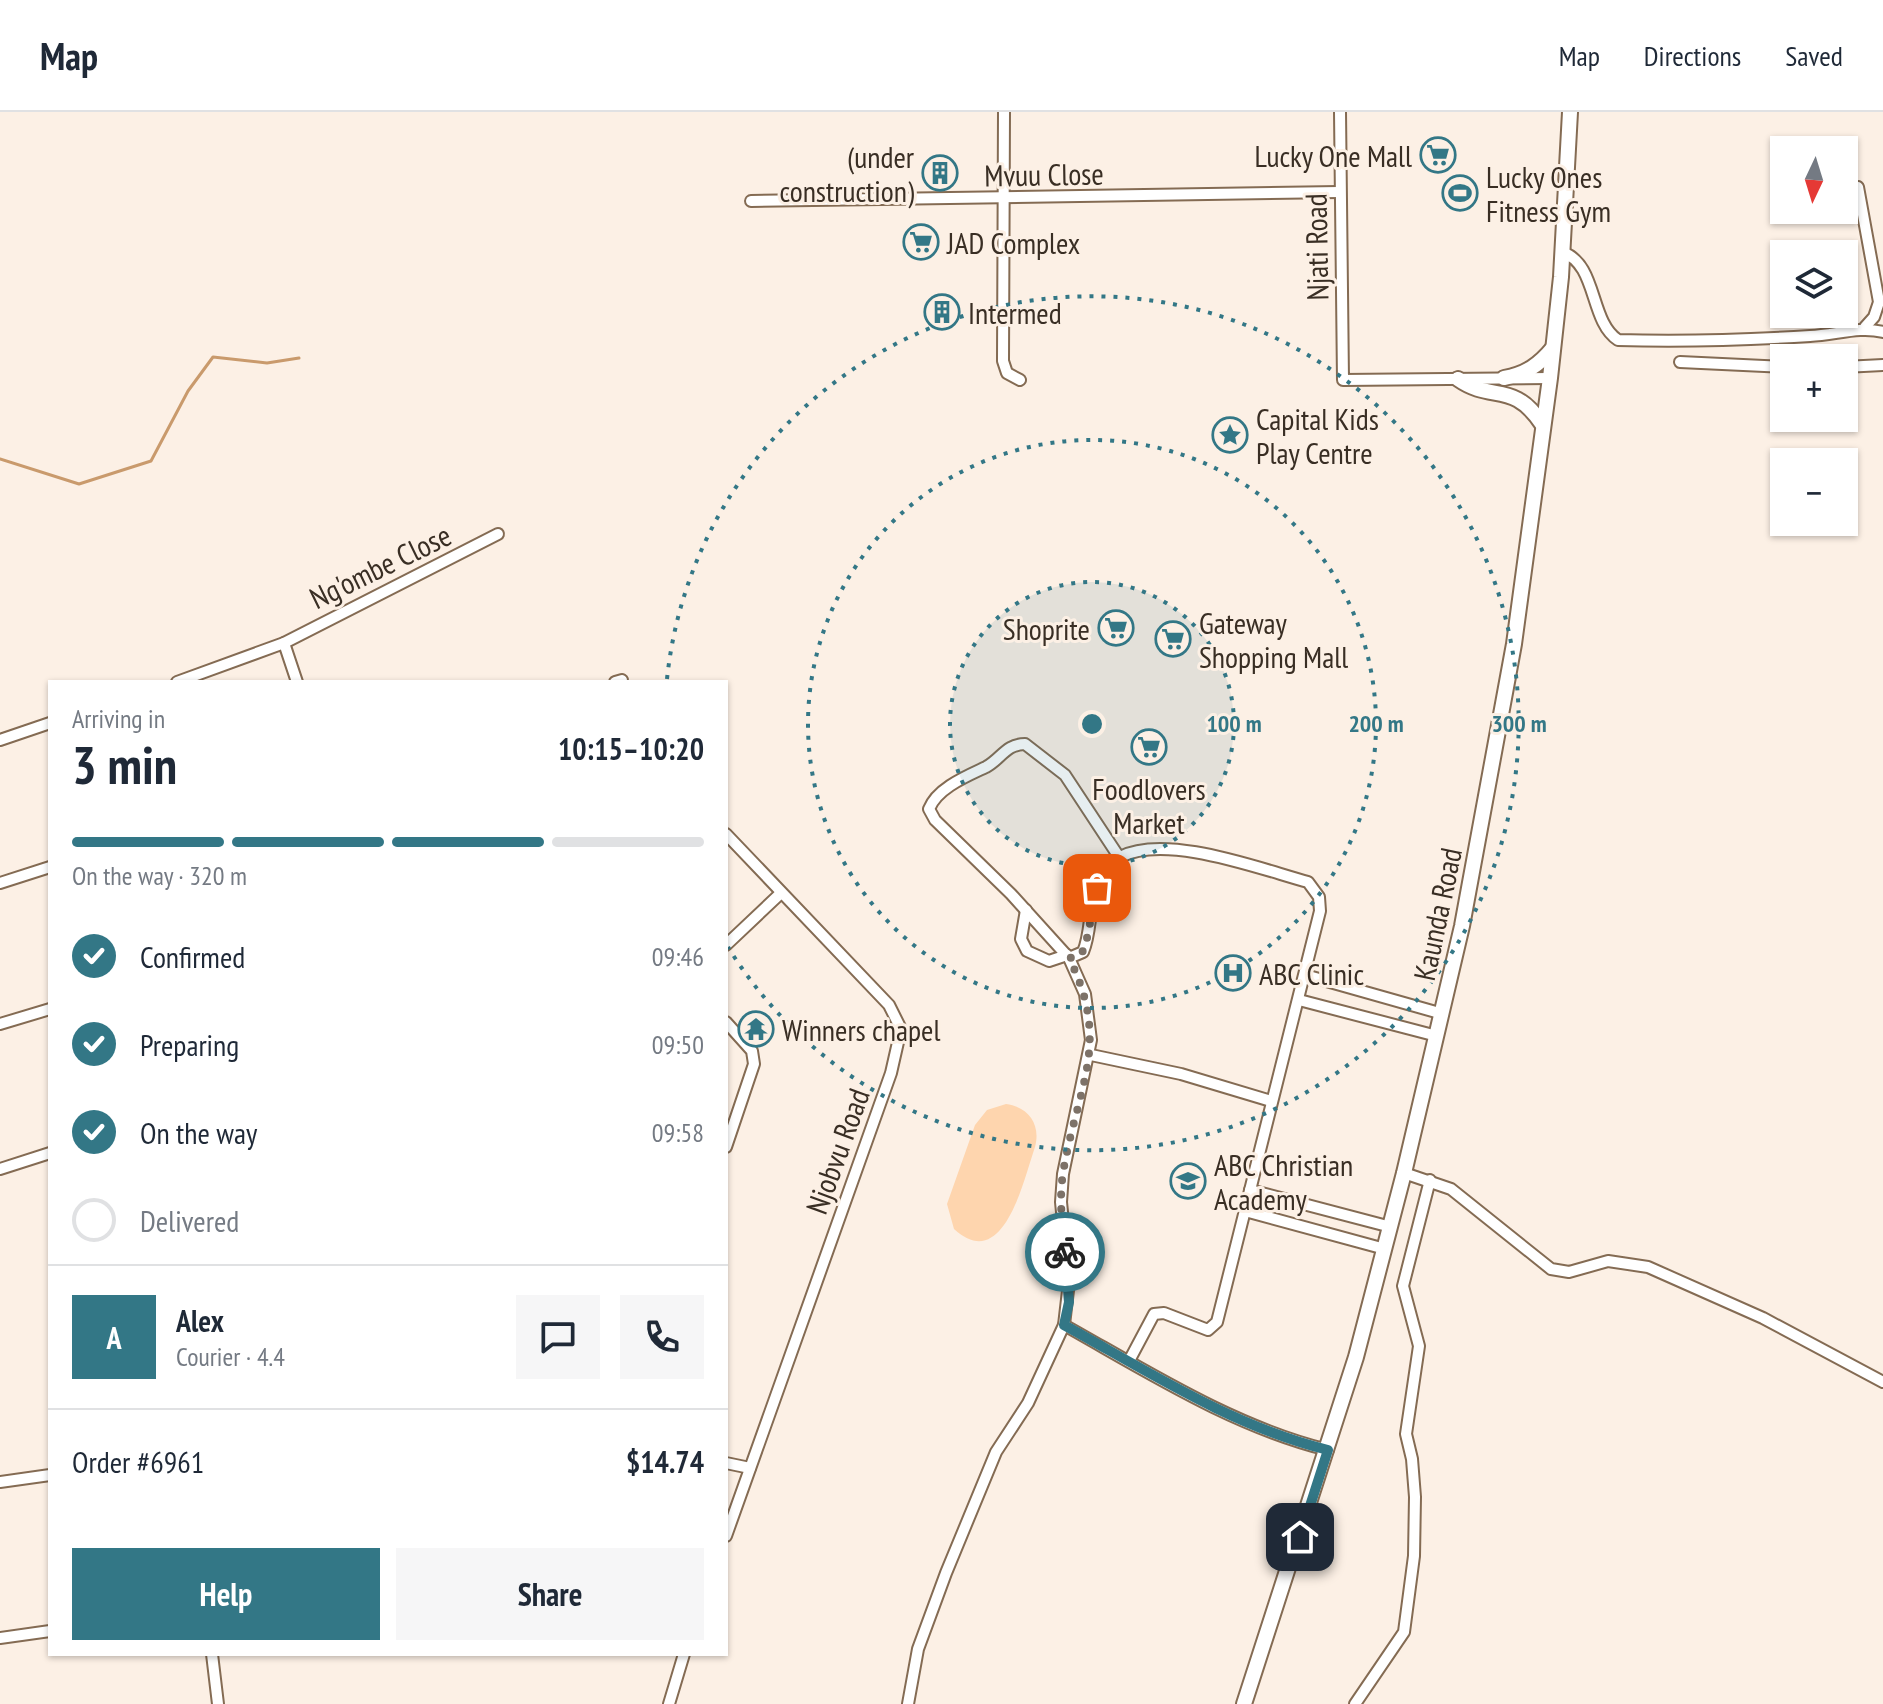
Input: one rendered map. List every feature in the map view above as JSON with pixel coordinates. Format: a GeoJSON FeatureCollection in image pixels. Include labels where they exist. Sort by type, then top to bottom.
{"type":"FeatureCollection","features":[{"type":"Feature","properties":{"kind":"main road","name":"Kaunda Road"},"geometry":{"type":"LineString","coordinates":[[1244,1704],[1328,1450],[1391,1227],[1443,1014],[1514,644],[1555,345],[1570,112]]}},
{"type":"Feature","properties":{"kind":"main road"},"geometry":{"type":"LineString","coordinates":[[1504,378],[1522,375],[1536,366],[1555,345]]}},
{"type":"Feature","properties":{"kind":"main road"},"geometry":{"type":"LineString","coordinates":[[1458,379],[1469,387],[1515,396],[1533,410],[1542,424]]}},
{"type":"Feature","properties":{"kind":"street"},"geometry":{"type":"LineString","coordinates":[[1004,112],[1001,199],[1003,361],[1007,373],[1020,380]]}},
{"type":"Feature","properties":{"kind":"street","name":"Njati Road"},"geometry":{"type":"LineString","coordinates":[[1340,112],[1343,380],[1458,379]]}},
{"type":"Feature","properties":{"kind":"street"},"geometry":{"type":"LineString","coordinates":[[1858,187],[1879,302],[1874,317],[1865,327]]}},
{"type":"Feature","properties":{"kind":"street","name":"Mvuu Close"},"geometry":{"type":"LineString","coordinates":[[751,201],[1339,192]]}},
{"type":"Feature","properties":{"kind":"street"},"geometry":{"type":"LineString","coordinates":[[1562,252],[1570,255],[1588,280],[1608,334],[1618,340],[1711,342],[1835,335],[1865,327],[1883,332]]}},
{"type":"Feature","properties":{"kind":"street"},"geometry":{"type":"LineString","coordinates":[[1680,362],[1770,366]]}},
{"type":"Feature","properties":{"kind":"street"},"geometry":{"type":"LineString","coordinates":[[1858,366],[1883,365]]}},
{"type":"Feature","properties":{"kind":"street"},"geometry":{"type":"LineString","coordinates":[[1458,379],[1550,378]]}},
{"type":"Feature","properties":{"kind":"street","name":"Ng'ombe Close"},"geometry":{"type":"LineString","coordinates":[[182,680],[284,643],[498,534]]}},
{"type":"Feature","properties":{"kind":"street"},"geometry":{"type":"LineString","coordinates":[[284,643],[296,680]]}},
{"type":"Feature","properties":{"kind":"street"},"geometry":{"type":"LineString","coordinates":[[0,740],[48,724]]}},
{"type":"Feature","properties":{"kind":"street"},"geometry":{"type":"LineString","coordinates":[[908,1704],[918,1649],[946,1573],[996,1452],[1028,1403],[1064,1325],[1069,1282],[1061,1202],[1063,1174],[1091,1055],[1089,1009],[1068,957],[1026,910],[935,820],[929,809],[935,799],[971,771],[987,766],[1010,747],[1030,746],[1065,775],[1119,857]]}},
{"type":"Feature","properties":{"kind":"street","name":"Njobvu Road"},"geometry":{"type":"LineString","coordinates":[[728,836],[889,1005],[899,1022],[901,1035],[728,1530]]}},
{"type":"Feature","properties":{"kind":"street"},"geometry":{"type":"LineString","coordinates":[[1026,910],[1021,939],[1027,951],[1049,961],[1079,956],[1085,948],[1097,888],[1119,857],[1179,849],[1312,885],[1319,897],[1320,911],[1299,1000],[1216,1326],[1202,1329],[1164,1313],[1154,1314],[1129,1361]]}},
{"type":"Feature","properties":{"kind":"street"},"geometry":{"type":"LineString","coordinates":[[0,883],[48,868]]}},
{"type":"Feature","properties":{"kind":"street"},"geometry":{"type":"LineString","coordinates":[[728,943],[781,893]]}},
{"type":"Feature","properties":{"kind":"street"},"geometry":{"type":"LineString","coordinates":[[1305,975],[1443,1014]]}},
{"type":"Feature","properties":{"kind":"street"},"geometry":{"type":"LineString","coordinates":[[1299,1000],[1437,1036]]}},
{"type":"Feature","properties":{"kind":"street"},"geometry":{"type":"LineString","coordinates":[[0,1024],[48,1010]]}},
{"type":"Feature","properties":{"kind":"street"},"geometry":{"type":"LineString","coordinates":[[728,1024],[748,1046],[754,1064],[728,1141]]}},
{"type":"Feature","properties":{"kind":"street"},"geometry":{"type":"LineString","coordinates":[[1091,1055],[1181,1074],[1271,1101]]}},
{"type":"Feature","properties":{"kind":"street"},"geometry":{"type":"LineString","coordinates":[[0,1169],[48,1154]]}},
{"type":"Feature","properties":{"kind":"street"},"geometry":{"type":"LineString","coordinates":[[1404,1173],[1451,1189],[1551,1269],[1569,1272],[1608,1261],[1648,1267],[1763,1318],[1883,1382]]}},
{"type":"Feature","properties":{"kind":"street"},"geometry":{"type":"LineString","coordinates":[[1355,1704],[1404,1632],[1414,1556],[1415,1497],[1412,1459],[1406,1434],[1419,1346],[1403,1286],[1430,1180]]}},
{"type":"Feature","properties":{"kind":"street"},"geometry":{"type":"LineString","coordinates":[[1250,1190],[1391,1227]]}},
{"type":"Feature","properties":{"kind":"street"},"geometry":{"type":"LineString","coordinates":[[1245,1211],[1385,1249]]}},
{"type":"Feature","properties":{"kind":"street"},"geometry":{"type":"LineString","coordinates":[[1064,1325],[1228,1414],[1280,1436],[1328,1450]]}},
{"type":"Feature","properties":{"kind":"street"},"geometry":{"type":"LineString","coordinates":[[728,1463],[750,1468]]}},
{"type":"Feature","properties":{"kind":"street"},"geometry":{"type":"LineString","coordinates":[[0,1482],[48,1475]]}},
{"type":"Feature","properties":{"kind":"street"},"geometry":{"type":"LineString","coordinates":[[0,1638],[48,1631]]}},
{"type":"Feature","properties":{"kind":"street"},"geometry":{"type":"LineString","coordinates":[[212,1656],[218,1704]]}},
{"type":"Feature","properties":{"kind":"street"},"geometry":{"type":"LineString","coordinates":[[669,1704],[683,1656]]}},
{"type":"Feature","properties":{"kind":"shaded area"},"geometry":{"type":"Polygon","coordinates":[[[1006,1104],[1021,1109],[1031,1118],[1036,1131],[1035,1147],[1009,1217],[999,1231],[986,1240],[971,1240],[954,1229],[947,1204],[975,1125],[987,1110],[1006,1104]]]}},
{"type":"Feature","properties":{"kind":"waterway"},"geometry":{"type":"LineString","coordinates":[[0,459],[79,484],[151,461],[188,391],[213,357],[267,363],[299,358]]}},
{"type":"Feature","properties":{"kind":"way so far"},"geometry":{"type":"LineString","coordinates":[[1065,1252],[1061,1202],[1063,1174],[1091,1055],[1089,1009],[1069,958],[1076,958],[1085,948],[1097,888]]}},
{"type":"Feature","properties":{"kind":"place","name":"Lucky One Mall"},"geometry":{"type":"Point","coordinates":[1438,155]}},
{"type":"Feature","properties":{"kind":"place","name":"(under construction)"},"geometry":{"type":"Point","coordinates":[940,173]}},
{"type":"Feature","properties":{"kind":"place","name":"Lucky Ones Fitness Gym"},"geometry":{"type":"Point","coordinates":[1460,193]}},
{"type":"Feature","properties":{"kind":"place","name":"JAD Complex"},"geometry":{"type":"Point","coordinates":[921,242]}},
{"type":"Feature","properties":{"kind":"place","name":"Intermed"},"geometry":{"type":"Point","coordinates":[942,312]}},
{"type":"Feature","properties":{"kind":"place","name":"Capital Kids Play Centre"},"geometry":{"type":"Point","coordinates":[1230,435]}},
{"type":"Feature","properties":{"kind":"place","name":"Shoprite"},"geometry":{"type":"Point","coordinates":[1116,628]}},
{"type":"Feature","properties":{"kind":"place","name":"Gateway Shopping Mall"},"geometry":{"type":"Point","coordinates":[1173,639]}},
{"type":"Feature","properties":{"kind":"place","name":"Foodlovers Market"},"geometry":{"type":"Point","coordinates":[1149,747]}},
{"type":"Feature","properties":{"kind":"place","name":"ABC Clinic"},"geometry":{"type":"Point","coordinates":[1233,973]}},
{"type":"Feature","properties":{"kind":"place","name":"Winners chapel"},"geometry":{"type":"Point","coordinates":[756,1029]}},
{"type":"Feature","properties":{"kind":"place","name":"ABC Christian Academy"},"geometry":{"type":"Point","coordinates":[1188,1181]}},
{"type":"Feature","properties":{"kind":"route"},"geometry":{"type":"LineString","coordinates":[[1065,1252],[1069,1302],[1064,1325],[1228,1414],[1280,1436],[1328,1450],[1300,1537]]}}]}
